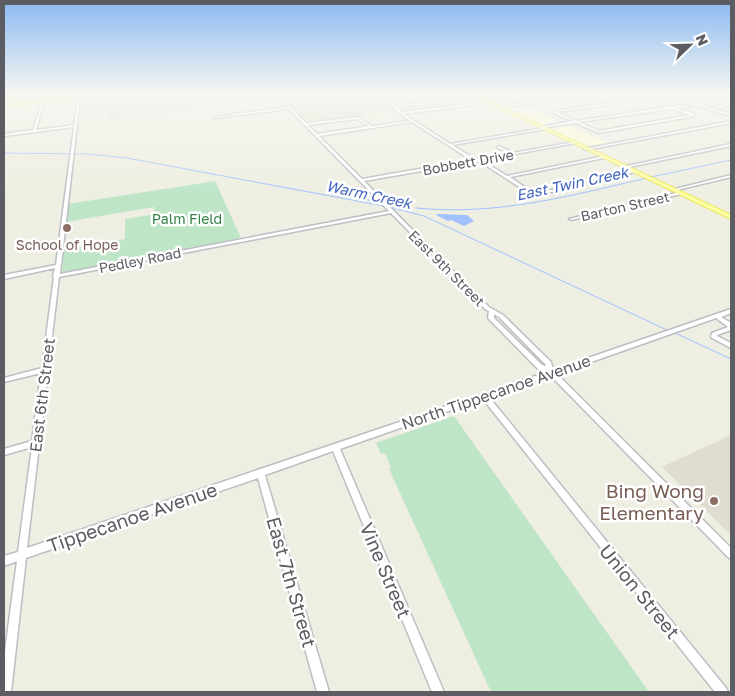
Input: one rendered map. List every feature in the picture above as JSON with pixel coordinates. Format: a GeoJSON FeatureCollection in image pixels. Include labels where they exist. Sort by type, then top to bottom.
{"type":"FeatureCollection","features":[{"type":"Feature","properties":{"kind":"main road"},"geometry":{"type":"LineString","coordinates":[[543,128],[731,217]]}},
{"type":"Feature","properties":{"kind":"street"},"geometry":{"type":"LineString","coordinates":[[4,135],[63,127]]}},
{"type":"Feature","properties":{"kind":"street","name":"East 6th Street"},"geometry":{"type":"LineString","coordinates":[[5,692],[75,127]]}},
{"type":"Feature","properties":{"kind":"street","name":"East 9th Street"},"geometry":{"type":"LineString","coordinates":[[309,127],[390,212],[491,312],[491,318],[540,367],[550,371],[731,554]]}},
{"type":"Feature","properties":{"kind":"street"},"geometry":{"type":"LineString","coordinates":[[316,135],[369,127]]}},
{"type":"Feature","properties":{"kind":"street"},"geometry":{"type":"LineString","coordinates":[[423,127],[449,145],[534,192],[566,190],[578,183]]}},
{"type":"Feature","properties":{"kind":"street"},"geometry":{"type":"LineString","coordinates":[[589,127],[599,132],[624,127]]}},
{"type":"Feature","properties":{"kind":"street"},"geometry":{"type":"LineString","coordinates":[[586,149],[702,127]]}},
{"type":"Feature","properties":{"kind":"street"},"geometry":{"type":"LineString","coordinates":[[449,145],[543,128]]}},
{"type":"Feature","properties":{"kind":"street","name":"Bobbett Drive"},"geometry":{"type":"LineString","coordinates":[[361,180],[574,143]]}},
{"type":"Feature","properties":{"kind":"street"},"geometry":{"type":"LineString","coordinates":[[624,167],[731,145]]}},
{"type":"Feature","properties":{"kind":"street"},"geometry":{"type":"LineString","coordinates":[[499,147],[513,154]]}},
{"type":"Feature","properties":{"kind":"street"},"geometry":{"type":"LineString","coordinates":[[506,177],[604,157]]}},
{"type":"Feature","properties":{"kind":"street"},"geometry":{"type":"LineString","coordinates":[[604,178],[634,171]]}},
{"type":"Feature","properties":{"kind":"street","name":"Barton Street"},"geometry":{"type":"LineString","coordinates":[[673,190],[731,176]]}},
{"type":"Feature","properties":{"kind":"street","name":"Barton Street"},"geometry":{"type":"LineString","coordinates":[[570,219],[680,193]]}},
{"type":"Feature","properties":{"kind":"street","name":"Pedley Road"},"geometry":{"type":"LineString","coordinates":[[56,276],[390,212]]}},
{"type":"Feature","properties":{"kind":"street"},"geometry":{"type":"LineString","coordinates":[[4,277],[58,266]]}},
{"type":"Feature","properties":{"kind":"street","name":"North Tippecanoe Avenue"},"geometry":{"type":"LineString","coordinates":[[260,472],[731,310]]}},
{"type":"Feature","properties":{"kind":"street"},"geometry":{"type":"LineString","coordinates":[[716,316],[731,327]]}},
{"type":"Feature","properties":{"kind":"street"},"geometry":{"type":"LineString","coordinates":[[731,327],[714,334],[714,337],[719,341],[731,346]]}},
{"type":"Feature","properties":{"kind":"street"},"geometry":{"type":"LineString","coordinates":[[4,380],[45,370]]}},
{"type":"Feature","properties":{"kind":"street","name":"Union Street"},"geometry":{"type":"LineString","coordinates":[[484,396],[722,692]]}},
{"type":"Feature","properties":{"kind":"street"},"geometry":{"type":"LineString","coordinates":[[4,452],[36,443]]}},
{"type":"Feature","properties":{"kind":"street","name":"Vine Street"},"geometry":{"type":"LineString","coordinates":[[335,447],[438,692]]}},
{"type":"Feature","properties":{"kind":"street","name":"Tippecanoe Avenue"},"geometry":{"type":"LineString","coordinates":[[4,561],[260,472]]}},
{"type":"Feature","properties":{"kind":"street","name":"East 7th Street"},"geometry":{"type":"LineString","coordinates":[[260,472],[323,692]]}},
{"type":"Feature","properties":{"kind":"shaded area"},"geometry":{"type":"Polygon","coordinates":[[[573,127],[607,143],[586,146],[549,128],[573,127]]]}},
{"type":"Feature","properties":{"kind":"shaded area","name":"Bing Wong Elementary"},"geometry":{"type":"Polygon","coordinates":[[[731,435],[731,535],[662,467],[731,435]]]}},
{"type":"Feature","properties":{"kind":"green space","name":"Palm Field"},"geometry":{"type":"Polygon","coordinates":[[[215,181],[241,238],[62,275],[64,250],[125,239],[125,219],[155,214],[154,207],[66,222],[68,204],[215,181]]]}},
{"type":"Feature","properties":{"kind":"green space"},"geometry":{"type":"Polygon","coordinates":[[[454,416],[649,692],[491,692],[389,469],[391,468],[385,453],[381,454],[376,443],[454,416]]]}},
{"type":"Feature","properties":{"kind":"water"},"geometry":{"type":"Polygon","coordinates":[[[437,214],[467,215],[474,221],[464,226],[451,220],[448,221],[437,214]]]}},
{"type":"Feature","properties":{"kind":"waterway","name":"Warm Creek"},"geometry":{"type":"LineString","coordinates":[[4,153],[87,154],[127,158],[384,206]]}},
{"type":"Feature","properties":{"kind":"waterway","name":"East Twin Creek"},"geometry":{"type":"LineString","coordinates":[[651,177],[731,160]]}},
{"type":"Feature","properties":{"kind":"waterway","name":"East Twin Creek"},"geometry":{"type":"LineString","coordinates":[[416,208],[446,210],[504,207],[561,198],[647,178]]}},
{"type":"Feature","properties":{"kind":"waterway","name":"Warm Creek"},"geometry":{"type":"LineString","coordinates":[[338,195],[381,202]]}},
{"type":"Feature","properties":{"kind":"waterway","name":"Warm Creek"},"geometry":{"type":"LineString","coordinates":[[385,203],[409,207]]}},
{"type":"Feature","properties":{"kind":"waterway","name":"Warm Creek"},"geometry":{"type":"LineString","coordinates":[[390,207],[424,216],[669,331]]}},
{"type":"Feature","properties":{"kind":"waterway","name":"Warm Creek"},"geometry":{"type":"LineString","coordinates":[[673,332],[731,359]]}},
{"type":"Feature","properties":{"kind":"place","name":"School of Hope"},"geometry":{"type":"Point","coordinates":[67,228]}},
{"type":"Feature","properties":{"kind":"place","name":"Bing Wong Elementary"},"geometry":{"type":"Point","coordinates":[714,501]}}]}
